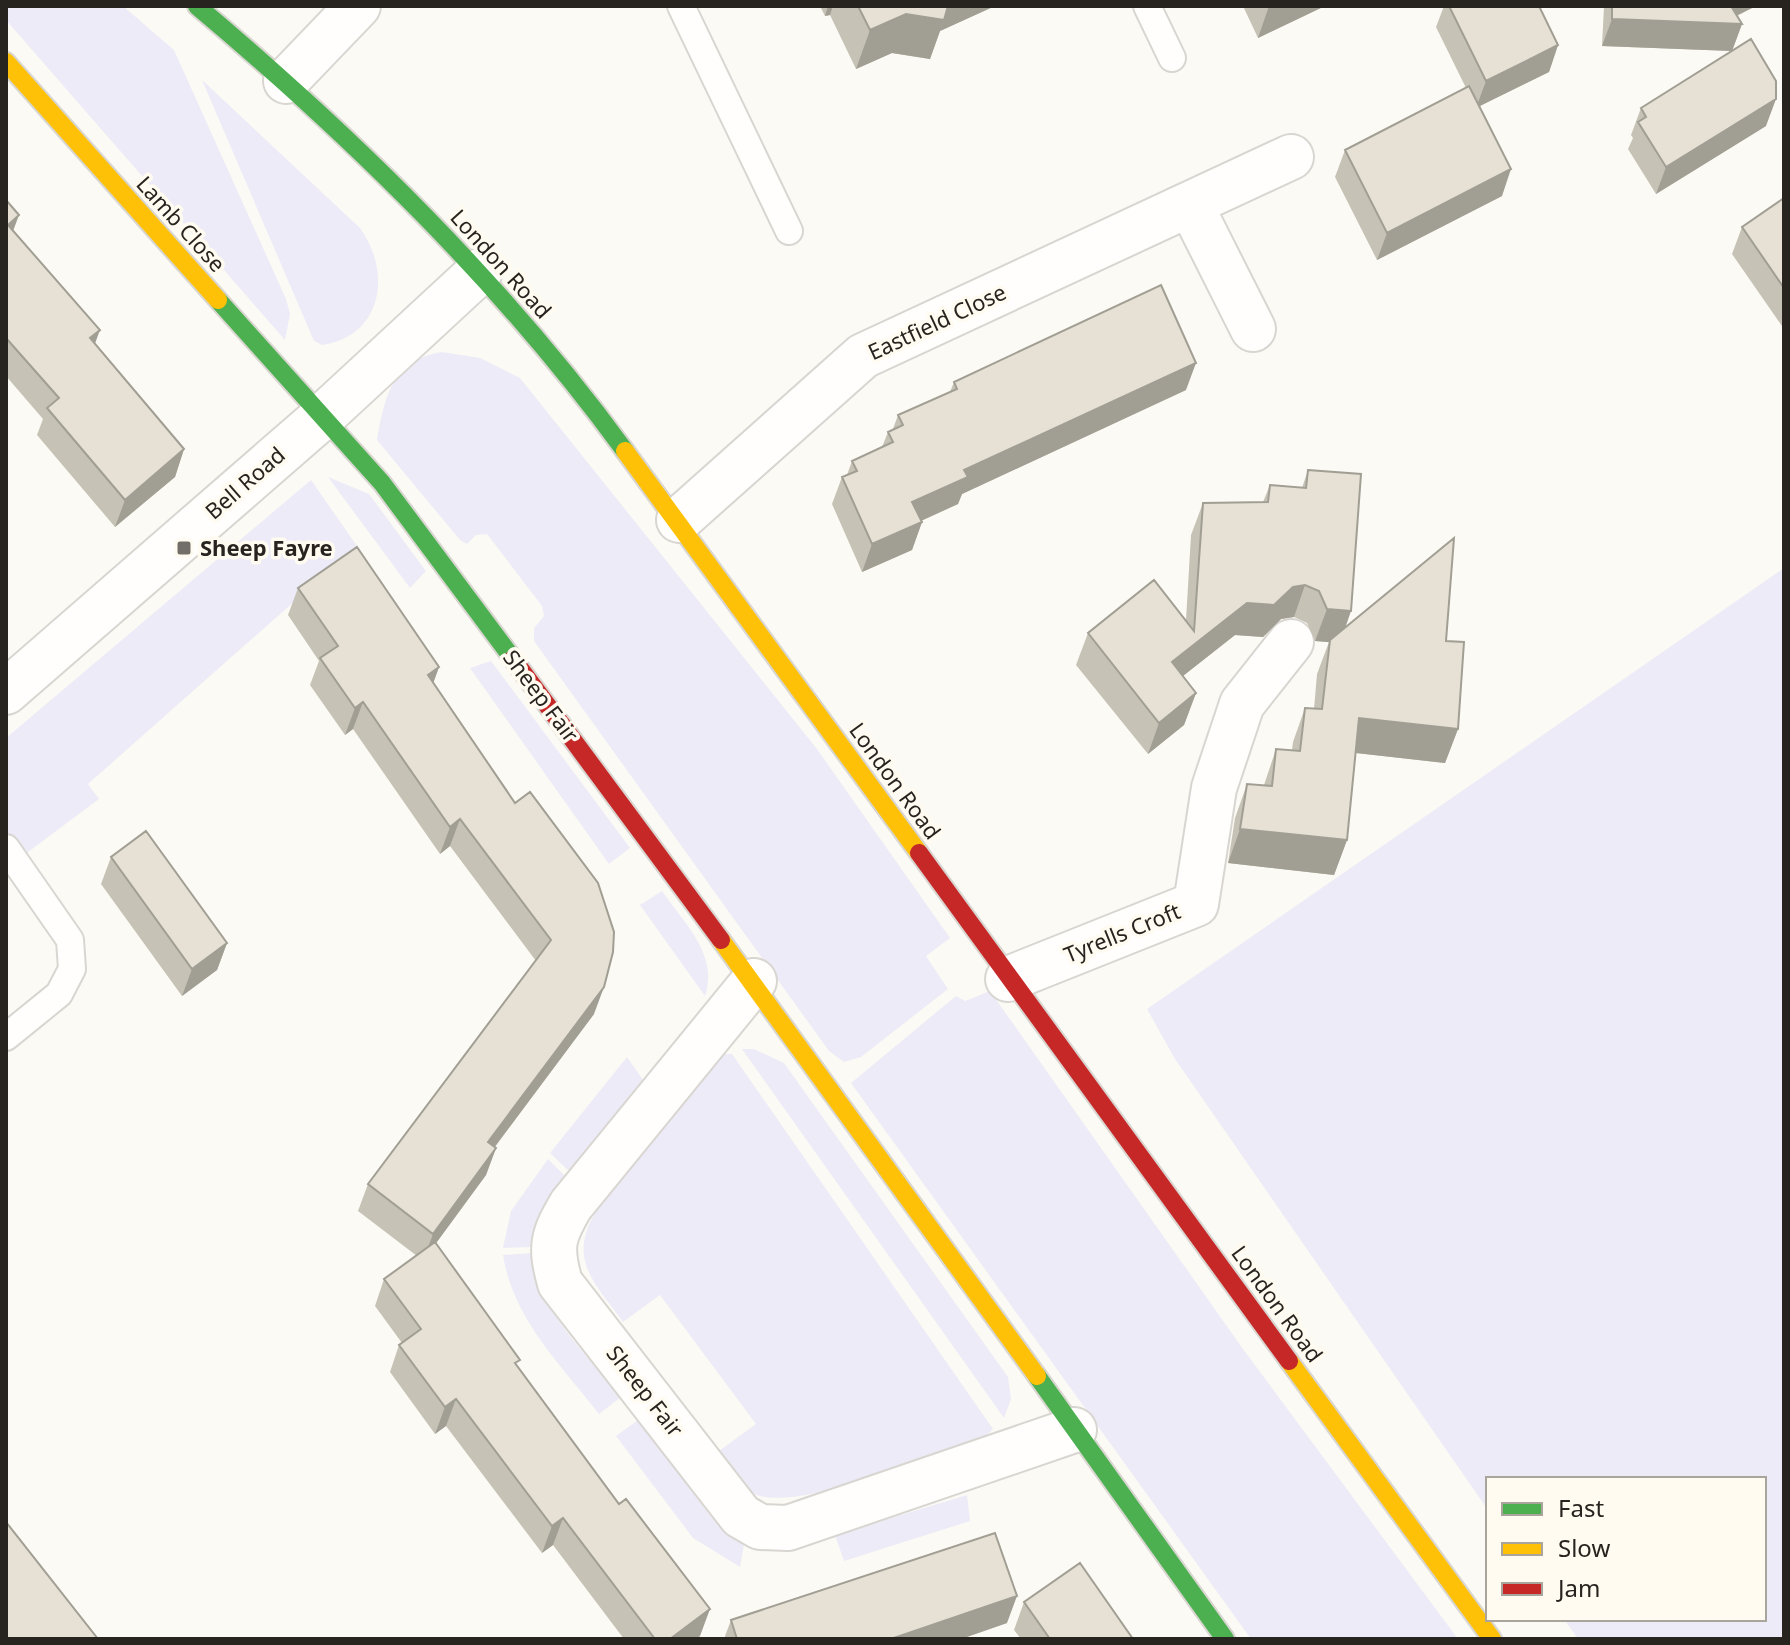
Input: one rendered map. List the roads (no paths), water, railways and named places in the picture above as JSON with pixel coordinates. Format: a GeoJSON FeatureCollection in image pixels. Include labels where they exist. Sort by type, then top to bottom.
{"type":"FeatureCollection","features":[{"type":"Feature","properties":{"kind":"street","name":"London Road"},"geometry":{"type":"LineString","coordinates":[[197,6],[286,81],[480,271],[593,407],[679,520],[1008,979],[1492,1639]]}},
{"type":"Feature","properties":{"kind":"street"},"geometry":{"type":"LineString","coordinates":[[286,81],[358,6]]}},
{"type":"Feature","properties":{"kind":"street","name":"Lamb Close"},"geometry":{"type":"LineString","coordinates":[[6,62],[321,418]]}},
{"type":"Feature","properties":{"kind":"street","name":"Eastfield Close"},"geometry":{"type":"LineString","coordinates":[[679,520],[863,356],[1291,157]]}},
{"type":"Feature","properties":{"kind":"street"},"geometry":{"type":"LineString","coordinates":[[1190,204],[1253,329]]}},
{"type":"Feature","properties":{"kind":"street","name":"Bell Road"},"geometry":{"type":"LineString","coordinates":[[6,692],[321,418],[480,271]]}},
{"type":"Feature","properties":{"kind":"street","name":"Sheep Fair"},"geometry":{"type":"LineString","coordinates":[[321,418],[382,483],[754,981],[1225,1639]]}},
{"type":"Feature","properties":{"kind":"street","name":"Tyrells Croft"},"geometry":{"type":"LineString","coordinates":[[1008,979],[1196,904],[1214,788],[1242,704],[1291,642]]}},
{"type":"Feature","properties":{"kind":"street","name":"Sheep Fair"},"geometry":{"type":"LineString","coordinates":[[754,981],[571,1205],[556,1231],[552,1254],[560,1283],[741,1516],[760,1527],[788,1528],[1074,1430]]}},
{"type":"Feature","properties":{"kind":"lane"},"geometry":{"type":"LineString","coordinates":[[681,6],[789,231]]}},
{"type":"Feature","properties":{"kind":"lane"},"geometry":{"type":"LineString","coordinates":[[1147,6],[1172,58]]}},
{"type":"Feature","properties":{"kind":"lane"},"geometry":{"type":"LineString","coordinates":[[6,848],[70,940],[72,969],[59,994],[6,1037]]}},
{"type":"Feature","properties":{"kind":"place","name":"Sheep Fayre"},"geometry":{"type":"Point","coordinates":[184,548]}}]}
